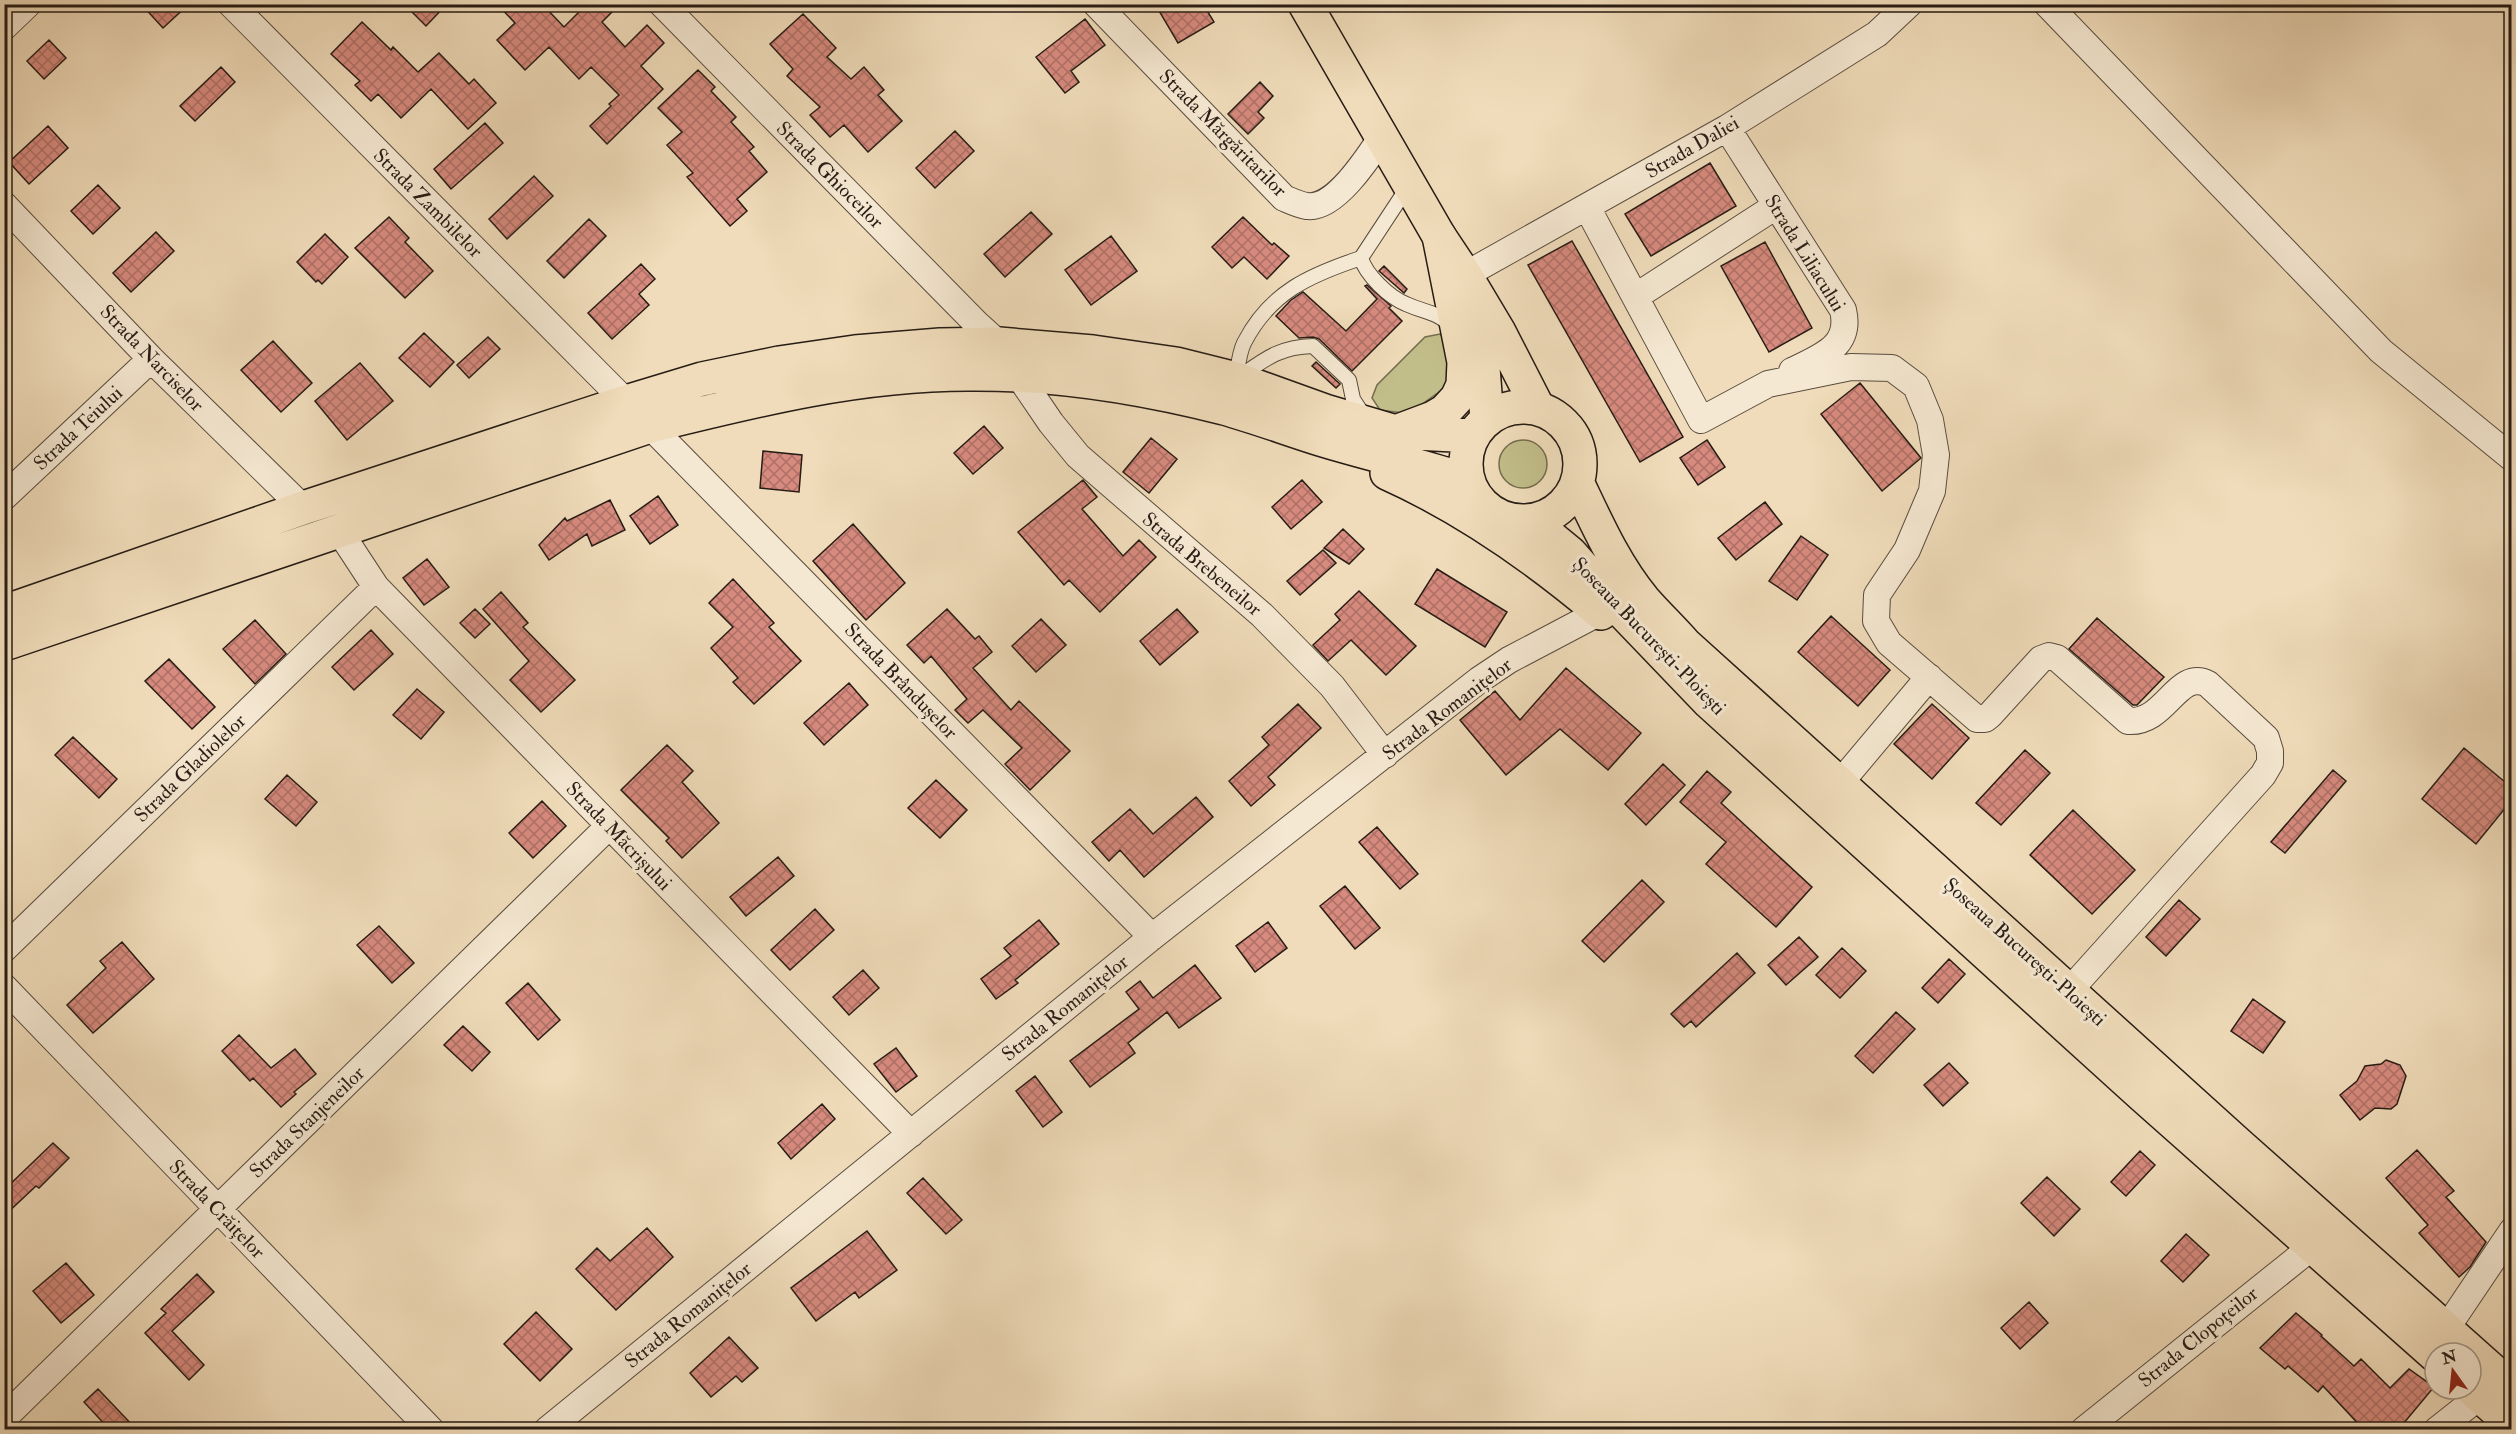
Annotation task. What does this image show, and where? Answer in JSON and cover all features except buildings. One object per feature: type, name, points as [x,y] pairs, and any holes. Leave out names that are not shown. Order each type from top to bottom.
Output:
[{"type":"main road","points":[[1305,4],[1381,138],[1465,275],[1538,408]]},
{"type":"main road","points":[[1383,429],[1433,418],[1445,411],[1457,398],[1463,385],[1464,362],[1439,236]]},
{"type":"main road","points":[[1439,236],[1483,368],[1480,428]]},
{"type":"main road","points":[[4,612],[303,508],[626,402],[702,380],[779,363],[855,352],[940,345],[999,344],[1093,352],[1176,364],[1236,379],[1383,429],[1480,428]]},
{"type":"main road","points":[[4,644],[650,426],[755,399],[831,385],[968,374],[1019,376],[1144,390],[1226,409],[1468,481]]},
{"type":"main road","points":[[1520,406],[1538,408],[1556,416],[1570,429],[1579,446],[1582,465],[1578,484],[1560,509],[1546,517],[1531,521],[1511,521],[1492,513],[1477,499],[1468,481],[1467,451],[1480,428],[1503,410],[1520,406]]},
{"type":"main road","points":[[1291,430],[1439,498],[1507,540],[1567,584],[1709,702]]},
{"type":"main road","name":"Șoseaua București-Ploiești","points":[[1578,484],[1602,535],[1644,599],[1728,684],[2069,991],[2439,1341]]},
{"type":"main road","name":"Șoseaua București-Ploiești","points":[[1531,521],[1570,553],[1615,604],[1709,702],[1992,960],[2313,1246],[2439,1341]]},
{"type":"main road","name":"Șoseaua București-Ploiești","points":[[2483,1370],[2511,1388]]},
{"type":"main road","points":[[2483,1398],[2511,1424]]},
{"type":"street","points":[[4,27],[28,4]]},
{"type":"street","name":"Strada Zambilelor","points":[[231,4],[626,402]]},
{"type":"street","name":"Strada Ghioceilor","points":[[662,4],[999,344]]},
{"type":"street","name":"Strada Mărgăritarilor","points":[[1096,4],[1284,198],[1309,207],[1334,197],[1363,164],[1381,138]]},
{"type":"street","name":"Strada Daliei","points":[[1465,275],[1727,128],[1877,34],[1909,4]]},
{"type":"street","points":[[2047,4],[2381,351],[2511,458]]},
{"type":"street","name":"Strada Liliacului","points":[[1727,128],[1843,310],[1846,322],[1844,334],[1835,346],[1768,384]]},
{"type":"street","name":"Strada Narciselor","points":[[4,205],[152,359],[303,508]]},
{"type":"street","points":[[1635,297],[1776,206]]},
{"type":"street","points":[[1587,207],[1701,420],[1768,384],[1851,367],[1892,368],[1916,386],[1930,420],[1936,455],[1932,491],[1907,550],[1877,595],[1876,621],[1889,643],[1977,719],[1985,719],[2041,659],[2049,656],[2057,658],[2128,721],[2140,722],[2152,716],[2189,681],[2199,680],[2208,684],[2266,738],[2270,751],[2270,763],[2263,775],[2069,991]]},
{"type":"street","name":"Strada Teiului","points":[[4,496],[152,359]]},
{"type":"street","name":"Strada Brebeneilor","points":[[1019,376],[1051,423],[1078,456],[1125,499],[1262,615],[1332,686],[1385,754]]},
{"type":"street","name":"Strada Brândușelor","points":[[650,426],[1152,937]]},
{"type":"street","name":"Strada Măcrișului","points":[[338,530],[376,587],[911,1134]]},
{"type":"street","name":"Strada Gladiolelor","points":[[4,949],[376,587]]},
{"type":"street","name":"Strada Romanițelor","points":[[547,1430],[1152,937],[1489,673],[1600,612]]},
{"type":"street","points":[[1840,783],[1929,677]]},
{"type":"street","name":"Strada Stanjeneilor","points":[[4,1418],[609,826]]},
{"type":"street","name":"Strada Crăițelor","points":[[4,987],[431,1430]]},
{"type":"street","points":[[2441,1341],[2511,1232]]},
{"type":"street","name":"Strada Clopoțeilor","points":[[2084,1430],[2313,1246]]},
{"type":"street","points":[[2437,1430],[2467,1401]]},
{"type":"lane","points":[[1236,379],[1244,344],[1261,318],[1289,288],[1319,272],[1361,258],[1409,185]]},
{"type":"lane","points":[[1361,258],[1363,265],[1377,282],[1404,304],[1430,311],[1458,332]]},
{"type":"lane","points":[[1236,379],[1276,352],[1294,347],[1313,346],[1349,381],[1353,399],[1383,429]]},
{"type":"shaded area","points":[[1440,334],[1450,345],[1452,364],[1446,387],[1415,409],[1403,413],[1380,410],[1372,398],[1377,385],[1425,337]]},
{"type":"shaded area","points":[[1518,440],[1528,440],[1543,450],[1547,464],[1546,473],[1537,484],[1528,488],[1518,488],[1503,478],[1499,469],[1499,459],[1509,444]]}]
